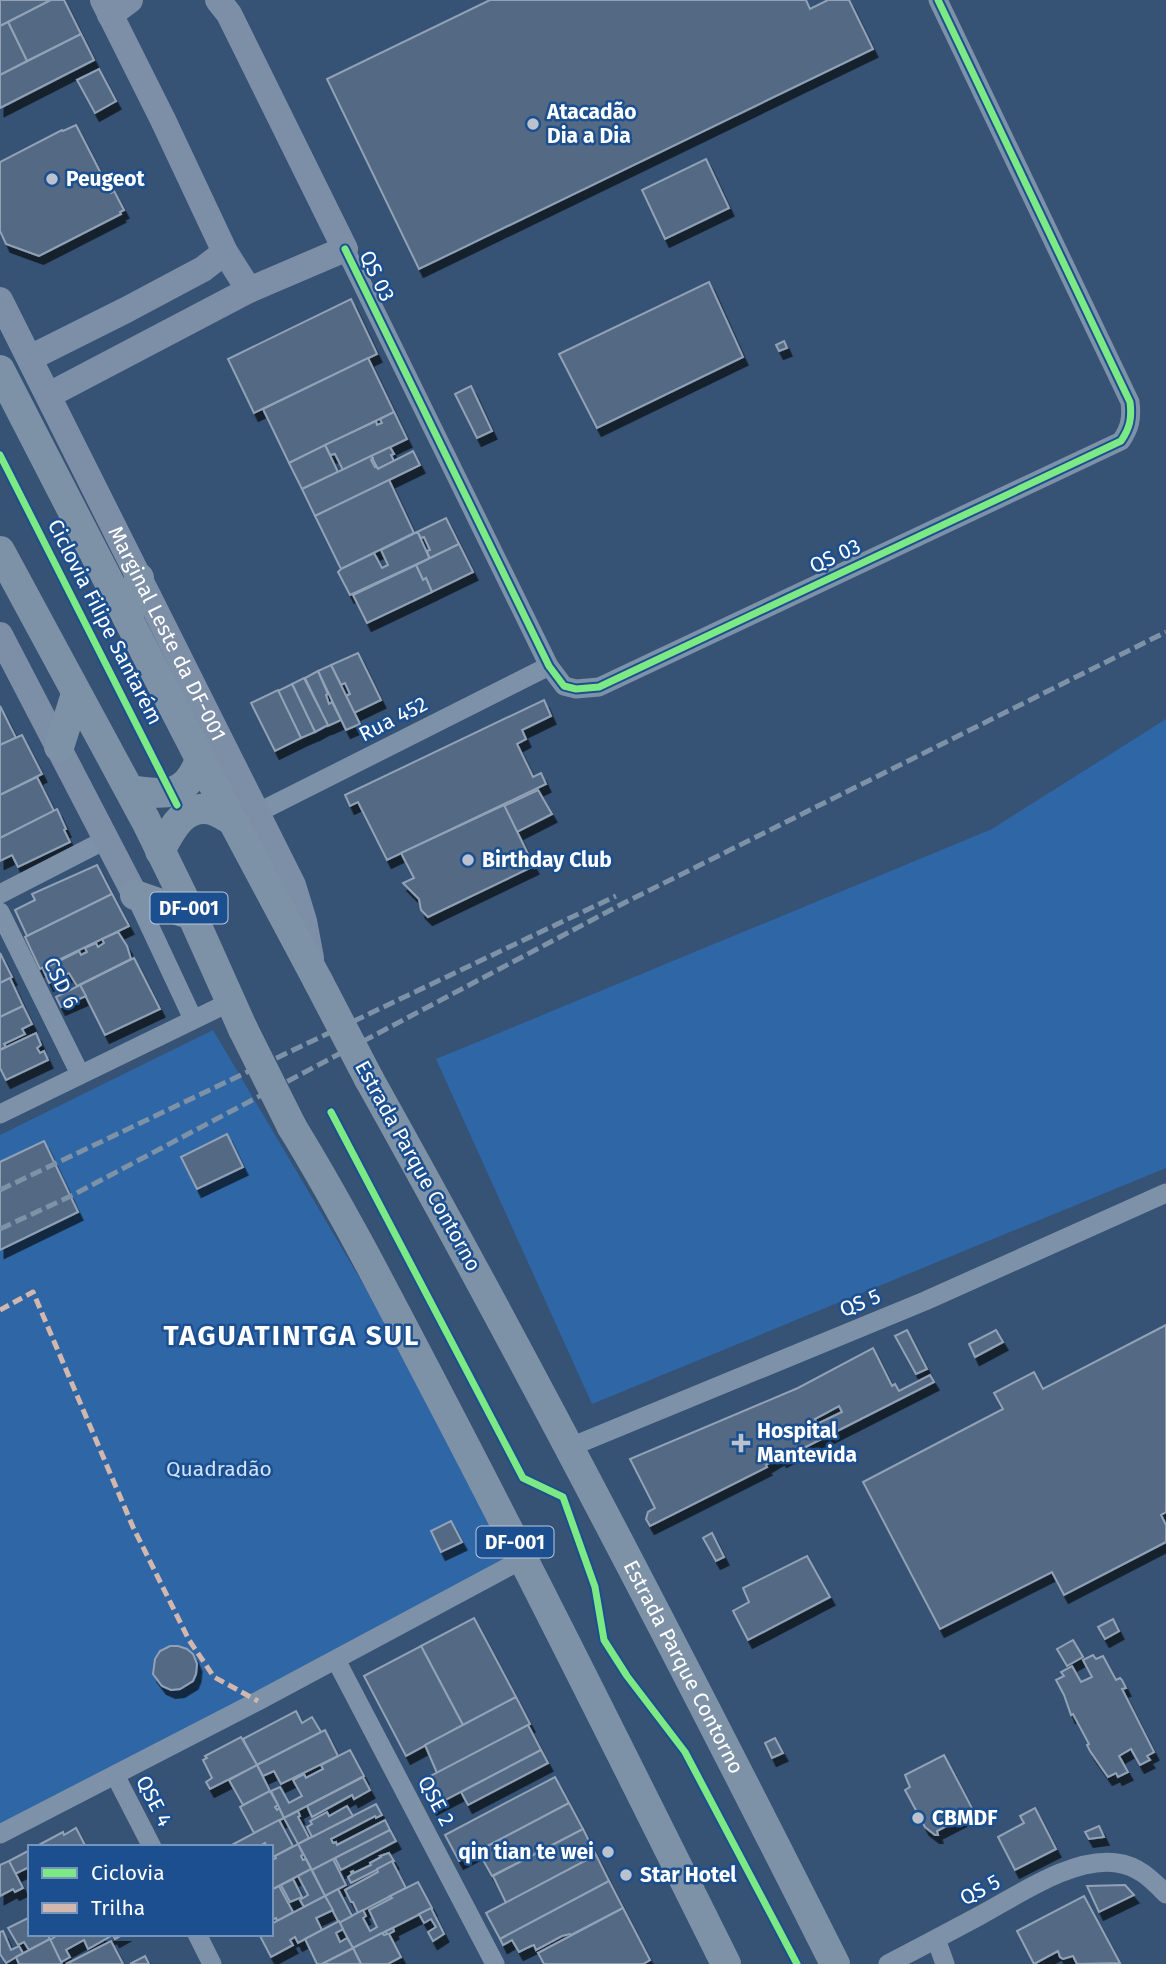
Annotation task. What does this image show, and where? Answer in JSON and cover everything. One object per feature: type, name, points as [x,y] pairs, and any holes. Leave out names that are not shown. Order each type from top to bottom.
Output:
[{"type":"highway","name":"Estrada Parque Contorno","points":[[0,370],[200,759],[245,816],[316,978],[466,1252],[744,1783],[835,1964]]},
{"type":"highway","name":"DF-001","points":[[0,551],[130,790],[292,1127],[321,1174],[387,1297],[523,1559],[726,1964]]},
{"type":"highway","points":[[128,618],[139,578]]},
{"type":"highway","points":[[0,592],[28,605]]},
{"type":"highway","points":[[59,747],[76,694]]},
{"type":"highway","points":[[130,790],[158,794],[174,792],[187,784],[195,774],[200,759]]},
{"type":"highway","points":[[160,851],[172,828],[183,816],[195,809],[245,816]]},
{"type":"highway","points":[[135,895],[192,915]]},
{"type":"main road","points":[[114,5],[163,120],[225,252],[249,290]]},
{"type":"main road","name":"QS 03","points":[[49,395],[249,290],[345,249],[229,5]]},
{"type":"main road","points":[[30,358],[203,269],[225,252]]},
{"type":"main road","name":"Marginal Leste da DF-001","points":[[0,300],[139,578],[245,816]]},
{"type":"main road","points":[[126,310],[132,330],[143,345]]},
{"type":"main road","points":[[1,641],[135,895]]},
{"type":"street","name":"QS 03","points":[[345,249],[549,666],[564,686],[576,689],[599,687],[1121,441],[1129,430],[1132,416],[1130,402],[938,0]]},
{"type":"street","name":"Rua 452","points":[[245,816],[549,666]]},
{"type":"street","points":[[0,894],[107,839]]},
{"type":"street","points":[[135,895],[193,1020]]},
{"type":"street","name":"CSD 6","points":[[0,912],[80,1074]]},
{"type":"street","points":[[0,1114],[230,1002]]},
{"type":"street","name":"QS 5","points":[[568,1448],[925,1301],[1166,1193]]},
{"type":"street","points":[[0,1835],[523,1559]]},
{"type":"street","name":"QSE 2","points":[[336,1660],[495,1964]]},
{"type":"street","name":"QSE 4","points":[[115,1775],[151,1845]]},
{"type":"street","name":"QS 5","points":[[888,1964],[1076,1867],[1116,1863],[1135,1868],[1148,1876],[1166,1895]]},
{"type":"street","points":[[198,1936],[212,1964]]},
{"type":"street","points":[[936,1939],[945,1964]]},
{"type":"green space","points":[[1166,719],[1166,1168],[592,1404],[436,1059],[992,829]]},
{"type":"green space","name":"Quadradão","points":[[213,1030],[505,1524],[523,1559],[0,1829],[0,1135]]},
{"type":"building","points":[[0,0],[51,0],[0,26]]},
{"type":"building","points":[[51,0],[64,0],[81,34],[27,61],[8,22]]},
{"type":"building","name":"Atacadão Dia a Dia","points":[[490,0],[806,0],[810,9],[828,0],[849,0],[873,49],[419,269],[327,79]]},
{"type":"building","points":[[8,22],[27,61],[0,75],[0,26]]},
{"type":"building","points":[[81,34],[94,60],[0,108],[0,75]]},
{"type":"building","points":[[99,69],[116,101],[95,113],[77,80]]},
{"type":"building","name":"Peugeot","points":[[76,125],[111,193],[114,191],[124,210],[39,256],[6,244],[0,231],[0,162]]},
{"type":"building","points":[[706,159],[729,208],[665,239],[642,190]]},
{"type":"building","points":[[709,282],[743,357],[597,428],[559,354]]},
{"type":"building","points":[[351,299],[377,354],[254,413],[228,359]]},
{"type":"building","points":[[784,341],[787,348],[779,351],[776,345]]},
{"type":"building","points":[[368,358],[394,412],[289,463],[263,409]]},
{"type":"building","points":[[471,386],[492,431],[477,438],[455,394]]},
{"type":"building","points":[[394,412],[407,439],[343,470],[335,454],[330,455],[325,445],[376,421],[377,425],[382,423],[380,419]]},
{"type":"building","points":[[325,445],[338,472],[302,489],[289,463]]},
{"type":"building","points":[[390,447],[394,461],[378,469],[371,456]]},
{"type":"building","points":[[413,451],[420,465],[315,516],[302,489],[371,456],[378,469]]},
{"type":"building","points":[[389,480],[414,533],[341,569],[315,516]]},
{"type":"building","points":[[446,518],[459,544],[428,559],[427,551],[430,550],[424,537],[421,538],[415,533]]},
{"type":"building","points":[[418,533],[428,559],[350,595],[338,572],[341,569],[374,553],[382,568],[388,565],[381,550]]},
{"type":"building","points":[[459,544],[473,572],[432,592],[416,565]]},
{"type":"building","points":[[416,565],[432,592],[367,623],[353,595]]},
{"type":"building","points":[[358,653],[381,700],[354,713],[346,696],[350,694],[345,683],[341,685],[331,665]]},
{"type":"building","points":[[331,665],[360,724],[346,730],[318,671]]},
{"type":"building","points":[[318,671],[328,694],[329,704],[332,702],[341,720],[328,726],[305,678]]},
{"type":"building","points":[[304,678],[328,725],[315,732],[292,684]]},
{"type":"building","points":[[292,684],[315,732],[301,738],[278,691]]},
{"type":"building","points":[[278,690],[301,738],[275,751],[251,703]]},
{"type":"building","points":[[544,700],[551,716],[522,730],[526,739],[517,744],[533,777],[541,773],[546,784],[387,860],[358,802],[350,806],[345,795]]},
{"type":"building","points":[[0,706],[16,738],[0,745]]},
{"type":"building","points":[[22,735],[42,774],[0,795],[0,745]]},
{"type":"building","points":[[37,777],[54,811],[0,838],[0,795]]},
{"type":"building","points":[[538,790],[552,814],[517,832],[504,806]]},
{"type":"building","name":"Birthday Club","points":[[504,805],[534,866],[428,917],[421,910],[419,899],[403,883],[414,878],[401,853]]},
{"type":"building","points":[[57,809],[70,842],[18,867],[12,855],[0,861],[0,838]]},
{"type":"building","points":[[97,865],[112,894],[27,936],[15,910],[35,900],[32,894]]},
{"type":"building","points":[[112,894],[129,926],[40,969],[25,937]]},
{"type":"building","points":[[118,932],[131,959],[77,986],[69,973],[49,983],[43,969],[79,951],[81,955],[87,952],[85,948],[96,943],[98,947],[104,943],[102,939]]},
{"type":"building","points":[[0,953],[12,977],[0,983]]},
{"type":"building","points":[[134,958],[160,1009],[105,1035],[80,985]]},
{"type":"building","points":[[10,978],[23,1006],[0,1017],[0,983]]},
{"type":"building","points":[[80,985],[86,996],[61,1007],[56,997]]},
{"type":"building","points":[[23,1006],[32,1024],[22,1029],[25,1034],[4,1044],[6,1047],[0,1050],[0,1017]]},
{"type":"building","points":[[36,1033],[41,1045],[37,1048],[40,1053],[44,1051],[48,1060],[6,1080],[0,1068],[0,1050]]},
{"type":"building","points":[[227,1134],[243,1167],[197,1189],[181,1157]]},
{"type":"building","points":[[44,1141],[78,1212],[0,1250],[0,1162]]},
{"type":"building","points":[[1166,1325],[1166,1512],[1161,1515],[1166,1525],[1166,1542],[1064,1595],[1052,1572],[940,1629],[863,1482],[1003,1409],[994,1393],[1034,1372],[1043,1389]]},
{"type":"building","points":[[907,1330],[927,1369],[916,1374],[895,1336]]},
{"type":"building","points":[[996,1330],[1003,1342],[975,1357],[969,1344]]},
{"type":"building","name":"Hospital Mantevida","points":[[873,1348],[892,1386],[895,1384],[899,1391],[930,1375],[934,1382],[782,1459],[781,1456],[766,1465],[767,1467],[650,1526],[646,1519],[648,1512],[655,1508],[630,1459],[798,1388]],"holes":[[[839,1406],[842,1412],[817,1424],[815,1419]]]},
{"type":"building","points":[[451,1521],[462,1542],[441,1552],[431,1531]]},
{"type":"building","points":[[712,1533],[724,1557],[716,1561],[703,1538]]},
{"type":"building","points":[[807,1556],[830,1597],[748,1640],[733,1611],[749,1602],[743,1588]]},
{"type":"building","points":[[474,1618],[516,1697],[463,1725],[421,1646]]},
{"type":"building","points":[[1113,1619],[1119,1631],[1105,1639],[1098,1627]]},
{"type":"building","points":[[1073,1640],[1083,1657],[1067,1666],[1057,1649]]},
{"type":"building","points":[[170,1646],[187,1649],[193,1654],[197,1664],[193,1681],[180,1689],[171,1690],[162,1686],[153,1674],[155,1659],[160,1651]]},
{"type":"building","points":[[421,1646],[463,1725],[406,1756],[364,1676]]},
{"type":"building","points":[[1093,1655],[1096,1659],[1103,1656],[1116,1680],[1122,1680],[1126,1688],[1122,1689],[1154,1752],[1147,1756],[1150,1760],[1140,1765],[1131,1749],[1119,1756],[1128,1772],[1118,1777],[1116,1773],[1108,1777],[1090,1751],[1087,1745],[1089,1744],[1073,1714],[1071,1715],[1056,1680],[1064,1676],[1061,1672],[1072,1666],[1081,1682],[1092,1677],[1083,1660]]},
{"type":"building","points":[[516,1697],[530,1724],[437,1773],[425,1745]]},
{"type":"building","points":[[296,1711],[302,1723],[312,1717],[321,1732],[257,1765],[243,1739]]},
{"type":"building","points":[[528,1725],[541,1750],[432,1807],[419,1782]]},
{"type":"building","points":[[325,1730],[338,1756],[281,1784],[274,1771],[263,1776],[257,1765]]},
{"type":"building","points":[[241,1737],[257,1765],[210,1789],[206,1782],[212,1778],[203,1760],[207,1758],[205,1756]]},
{"type":"building","points":[[775,1738],[783,1753],[772,1758],[765,1743]]},
{"type":"building","points":[[350,1750],[364,1776],[284,1818],[271,1791],[280,1787],[289,1803],[302,1796],[293,1780],[304,1774],[306,1778],[323,1769],[321,1765]]},
{"type":"building","points":[[541,1750],[548,1763],[468,1805],[461,1792]]},
{"type":"building","points":[[944,1755],[974,1812],[937,1831],[938,1835],[935,1835],[925,1827],[905,1790],[910,1787],[905,1775]]},
{"type":"building","points":[[257,1765],[270,1791],[243,1805],[229,1780]]},
{"type":"building","points":[[363,1777],[370,1790],[354,1799],[352,1795],[312,1817],[307,1806]]},
{"type":"building","points":[[555,1777],[569,1803],[459,1861],[445,1835]]},
{"type":"building","points":[[270,1791],[278,1805],[275,1807],[277,1810],[279,1808],[284,1818],[254,1833],[240,1807]]},
{"type":"building","points":[[569,1803],[583,1829],[492,1876],[478,1851]]},
{"type":"building","points":[[376,1804],[382,1815],[331,1839],[333,1843],[336,1842],[337,1845],[385,1820],[390,1830],[312,1870],[298,1844]]},
{"type":"building","points":[[347,1806],[353,1816],[312,1837],[307,1827],[312,1824],[310,1821],[327,1812],[329,1816]]},
{"type":"building","points":[[1035,1808],[1056,1849],[1015,1870],[998,1837],[1024,1823],[1020,1816]]},
{"type":"building","points":[[298,1811],[298,1817],[309,1838],[298,1844],[284,1818]]},
{"type":"building","points":[[279,1820],[293,1846],[273,1857],[273,1845],[232,1845]]},
{"type":"building","points":[[1099,1826],[1104,1837],[1089,1839],[1085,1832]]},
{"type":"building","points":[[76,1828],[85,1845],[39,1845],[63,1832],[64,1835]]},
{"type":"building","points":[[583,1829],[596,1855],[506,1903],[493,1876]]},
{"type":"building","points":[[390,1830],[396,1841],[341,1870],[335,1858]]},
{"type":"building","points":[[298,1844],[303,1860],[306,1859],[311,1869],[273,1889],[275,1856]]},
{"type":"building","points":[[28,1851],[28,1869],[15,1874],[9,1861]]},
{"type":"building","points":[[389,1853],[394,1861],[351,1883],[348,1877],[351,1872],[371,1865],[370,1863],[380,1856]]},
{"type":"building","points":[[596,1855],[609,1881],[500,1939],[486,1913]]},
{"type":"building","points":[[333,1859],[346,1885],[325,1896],[312,1870]]},
{"type":"building","points":[[9,1861],[23,1888],[15,1892],[13,1889],[0,1896],[0,1865]]},
{"type":"building","points":[[392,1861],[406,1888],[358,1913],[345,1890]]},
{"type":"building","points":[[311,1869],[325,1896],[304,1907],[300,1900],[308,1895],[298,1876]]},
{"type":"building","points":[[293,1879],[302,1897],[290,1902],[281,1885]]},
{"type":"building","points":[[609,1881],[623,1908],[536,1950],[534,1945],[519,1952],[512,1940],[503,1945],[500,1939]]},
{"type":"building","points":[[418,1882],[432,1908],[353,1948],[339,1922],[363,1910],[366,1916],[363,1918],[370,1931],[377,1927],[369,1910]]},
{"type":"building","points":[[1125,1885],[1134,1895],[1099,1912],[1087,1886]]},
{"type":"building","points":[[279,1886],[293,1912],[277,1921],[276,1918],[273,1919],[273,1889]]},
{"type":"building","points":[[338,1889],[352,1916],[339,1923],[325,1896]]},
{"type":"building","points":[[325,1896],[333,1910],[316,1918],[322,1930],[298,1943],[295,1937],[290,1940],[293,1945],[271,1957],[260,1936],[273,1936],[273,1923]]},
{"type":"building","points":[[1084,1896],[1120,1963],[1077,1964],[1073,1956],[1063,1959],[1058,1951],[1034,1964],[1017,1931]]},
{"type":"building","points":[[431,1908],[444,1934],[433,1941],[428,1932],[436,1927],[431,1919],[424,1923],[419,1914]]},
{"type":"building","points":[[623,1908],[650,1960],[643,1964],[544,1964],[538,1953]]},
{"type":"building","points":[[28,1918],[28,1936],[48,1936],[50,1939],[29,1950],[24,1942],[18,1945],[8,1928]]},
{"type":"building","points":[[339,1921],[343,1929],[336,1933],[340,1942],[347,1938],[353,1948],[317,1964],[305,1939]]},
{"type":"building","points":[[393,1928],[394,1931],[389,1934],[401,1957],[388,1964],[361,1964],[353,1948],[382,1933],[387,1934],[386,1931]]},
{"type":"building","points":[[3,1931],[11,1950],[19,1946],[23,1953],[6,1963],[0,1954],[0,1932]]},
{"type":"building","points":[[56,1936],[111,1936],[88,1949],[84,1940],[66,1950],[70,1957],[61,1962],[50,1940]]},
{"type":"building","points":[[50,1939],[62,1964],[19,1964],[16,1957]]},
{"type":"building","points":[[111,1941],[123,1964],[66,1964],[70,1962]]},
{"type":"building","points":[[352,1949],[361,1964],[322,1964]]},
{"type":"building","points":[[145,1956],[149,1964],[130,1964]]},
{"type":"railway","points":[[0,1229],[73,1195],[624,903],[1166,632]]},
{"type":"railway","points":[[0,1190],[616,896]]},
{"type":"marked path","points":[[0,1310],[33,1292],[133,1527],[189,1640],[214,1677],[258,1701]]},
{"type":"cycle path","points":[[345,249],[549,666],[564,686],[576,689],[599,687],[1121,441],[1126,432],[1130,418],[1130,402],[938,0]]},
{"type":"cycle path","name":"Ciclovia Filipe Santarém","points":[[0,455],[177,805]]},
{"type":"cycle path","points":[[331,1112],[523,1478],[563,1497],[595,1587],[604,1640],[627,1676],[685,1752],[797,1964]]},
{"type":"place","name":"Atacadão Dia a Dia","points":[[533,124]]},
{"type":"place","name":"Peugeot","points":[[52,179]]},
{"type":"place","name":"Birthday Club","points":[[468,860]]},
{"type":"place","name":"Hospital Mantevida","points":[[741,1443]]},
{"type":"place","name":"CBMDF","points":[[918,1818]]},
{"type":"place","name":"qin tian te wei","points":[[608,1852]]},
{"type":"place","name":"Star Hotel","points":[[626,1875]]},
{"type":"district","name":"TAGUATINTGA SUL","points":[[292,1335]]}]
